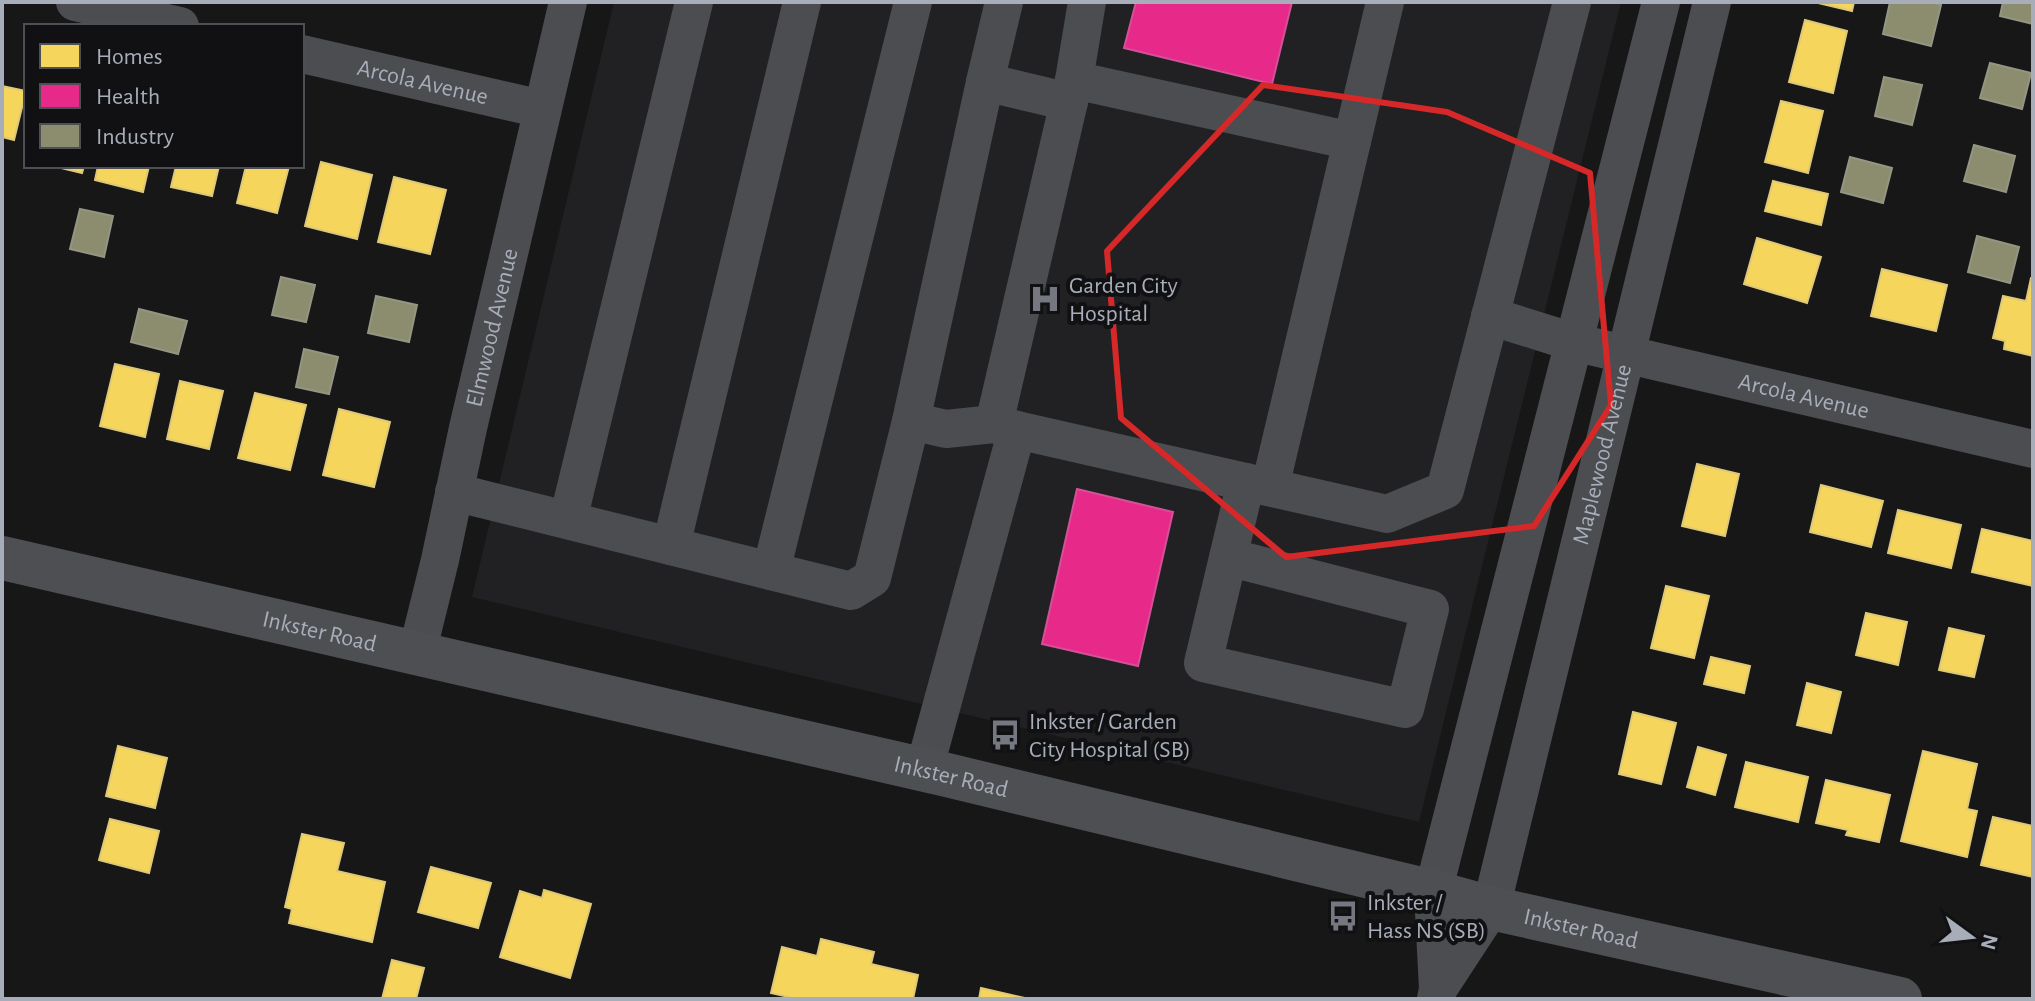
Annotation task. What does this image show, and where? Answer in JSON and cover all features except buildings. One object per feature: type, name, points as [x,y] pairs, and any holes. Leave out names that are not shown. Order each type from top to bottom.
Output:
[{"type":"main road","name":"Inkster Road","points":[[2,558],[924,770],[1491,908],[1874,996]]},
{"type":"street","points":[[75,2],[171,24]]},
{"type":"street","name":"Elmwood Avenue","points":[[417,653],[568,2]]},
{"type":"street","points":[[568,520],[694,2]]},
{"type":"street","points":[[671,546],[802,2]]},
{"type":"street","points":[[771,571],[913,2]]},
{"type":"street","points":[[454,492],[851,591],[872,578],[911,421],[1004,2]]},
{"type":"street","points":[[924,770],[1006,427],[1087,2]]},
{"type":"street","points":[[1228,557],[1430,609],[1405,709],[1203,663],[1228,557],[1258,485],[1352,141],[1385,2]]},
{"type":"street","points":[[911,421],[946,429],[1006,427],[1387,514],[1445,490],[1572,2]]},
{"type":"street","points":[[1437,994],[1433,892],[1661,2]]},
{"type":"street","name":"Maplewood Avenue","points":[[1437,994],[1491,908],[1712,2]]},
{"type":"street","name":"Arcola Avenue","points":[[304,54],[542,109]]},
{"type":"street","points":[[985,82],[1072,91],[1352,141]]},
{"type":"street","name":"Arcola Avenue","points":[[1490,316],[1573,342],[2033,449]]},
{"type":"highlighted area","points":[[1263,85],[1447,112],[1590,173],[1611,405],[1534,526],[1286,557],[1121,418],[1107,251]]},
{"type":"shaded area","name":"Garden City Hospital","points":[[614,2],[1621,2],[1419,822],[472,597]]},
{"type":"place","name":"Garden City Hospital","points":[[1045,299]]},
{"type":"place","name":"Inkster / Garden City Hospital (SB)","points":[[1005,735]]},
{"type":"place","name":"Inkster / Hass NS (SB)","points":[[1343,916]]}]
